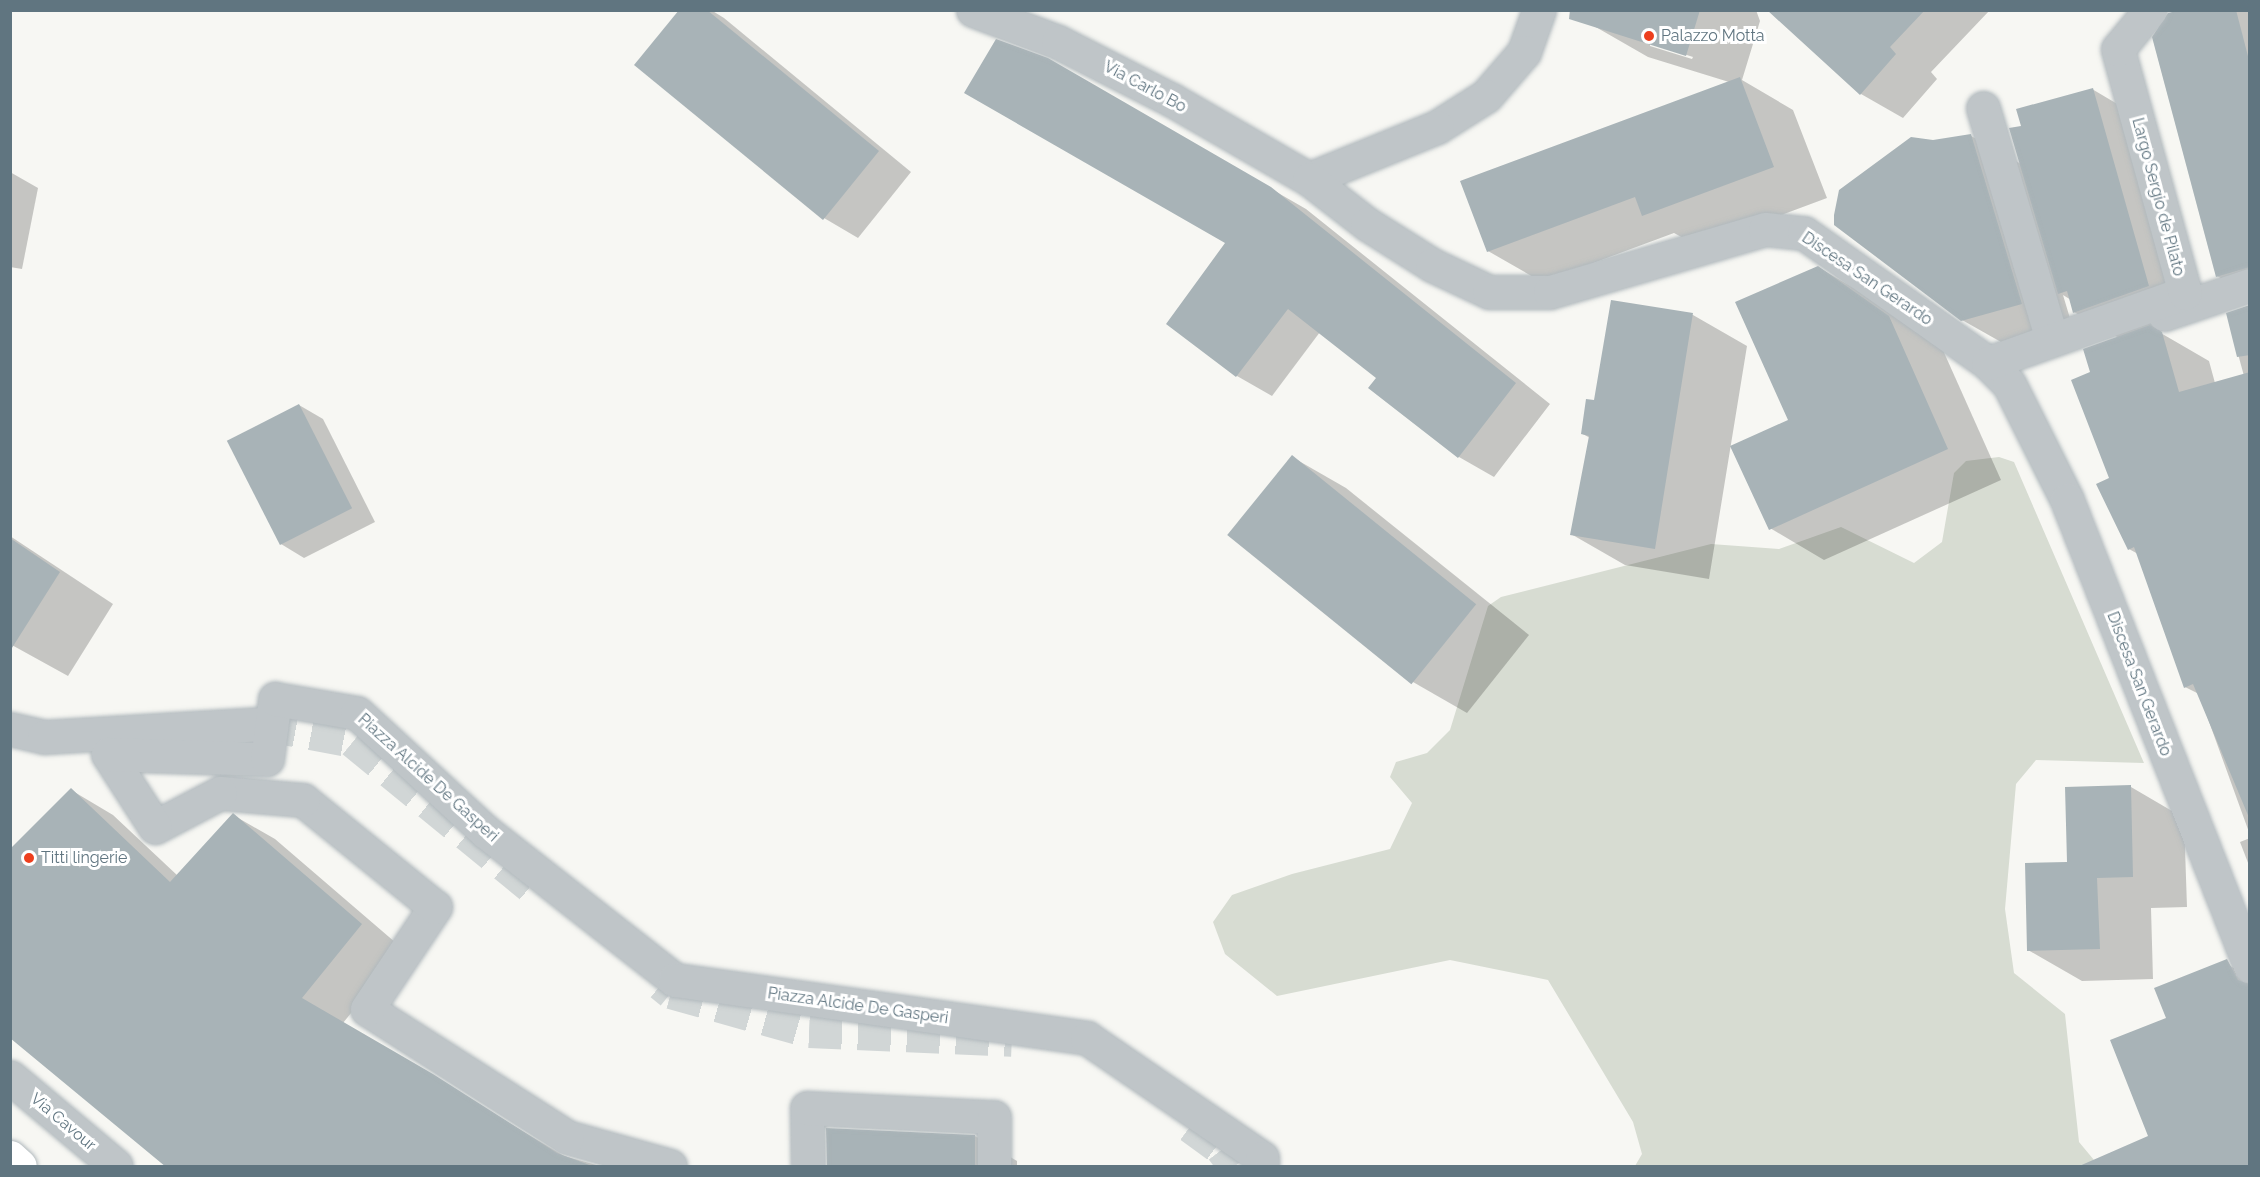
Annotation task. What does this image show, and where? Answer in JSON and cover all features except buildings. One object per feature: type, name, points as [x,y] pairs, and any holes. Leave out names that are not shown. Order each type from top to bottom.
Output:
[{"type":"main road","points":[[10,1157],[20,1167]]},
{"type":"street","name":"Via Carlo Bo","points":[[973,10],[1058,42],[1172,100],[1309,179]]},
{"type":"street","points":[[1309,179],[1437,127],[1486,96],[1524,52],[1539,10]]},
{"type":"street","name":"Largo Sergio de Pilato","points":[[1993,368],[2052,340],[2185,293],[2118,49],[2150,10]]},
{"type":"street","points":[[1983,108],[2052,340]]},
{"type":"street","name":"Discesa San Gerardo","points":[[1309,179],[1367,224],[1432,265],[1490,292],[1550,292],[1765,229],[1804,233],[1993,368],[2009,384],[2067,500],[2250,966]]},
{"type":"street","points":[[1993,368],[2250,285]]},
{"type":"street","name":"Piazza Alcide De Gasperi","points":[[670,1167],[567,1137],[367,1009],[435,907],[303,800],[220,793],[155,827],[108,754],[267,759],[275,699],[357,713],[486,832],[675,980],[1087,1038],[1262,1158],[1262,1167]]},
{"type":"street","points":[[10,729],[44,737],[263,724]]},
{"type":"street","name":"Via Cavour","points":[[10,1077],[116,1167]]},
{"type":"street","points":[[808,1167],[807,1108],[994,1117],[994,1167]]},
{"type":"shaded area","points":[[1999,457],[2014,462],[2144,763],[2036,760],[2016,784],[2005,909],[2014,973],[2065,1014],[2079,1142],[2099,1166],[1635,1166],[1642,1154],[1633,1122],[1548,980],[1450,960],[1277,996],[1225,954],[1213,922],[1232,895],[1292,874],[1390,849],[1412,803],[1390,777],[1396,762],[1427,753],[1450,730],[1488,606],[1501,597],[1711,544],[1779,549],[1841,527],[1914,563],[1942,542],[1954,473],[1966,461]]},
{"type":"tunnel","points":[[263,724],[353,741],[535,890]]},
{"type":"tunnel","points":[[661,984],[671,992],[809,1031],[1012,1040]]},
{"type":"tunnel","points":[[1190,1126],[1222,1149],[1235,1166]]},
{"type":"place","name":"Palazzo Motta","points":[[1649,36]]},
{"type":"place","name":"Titti lingerie","points":[[29,858]]}]
